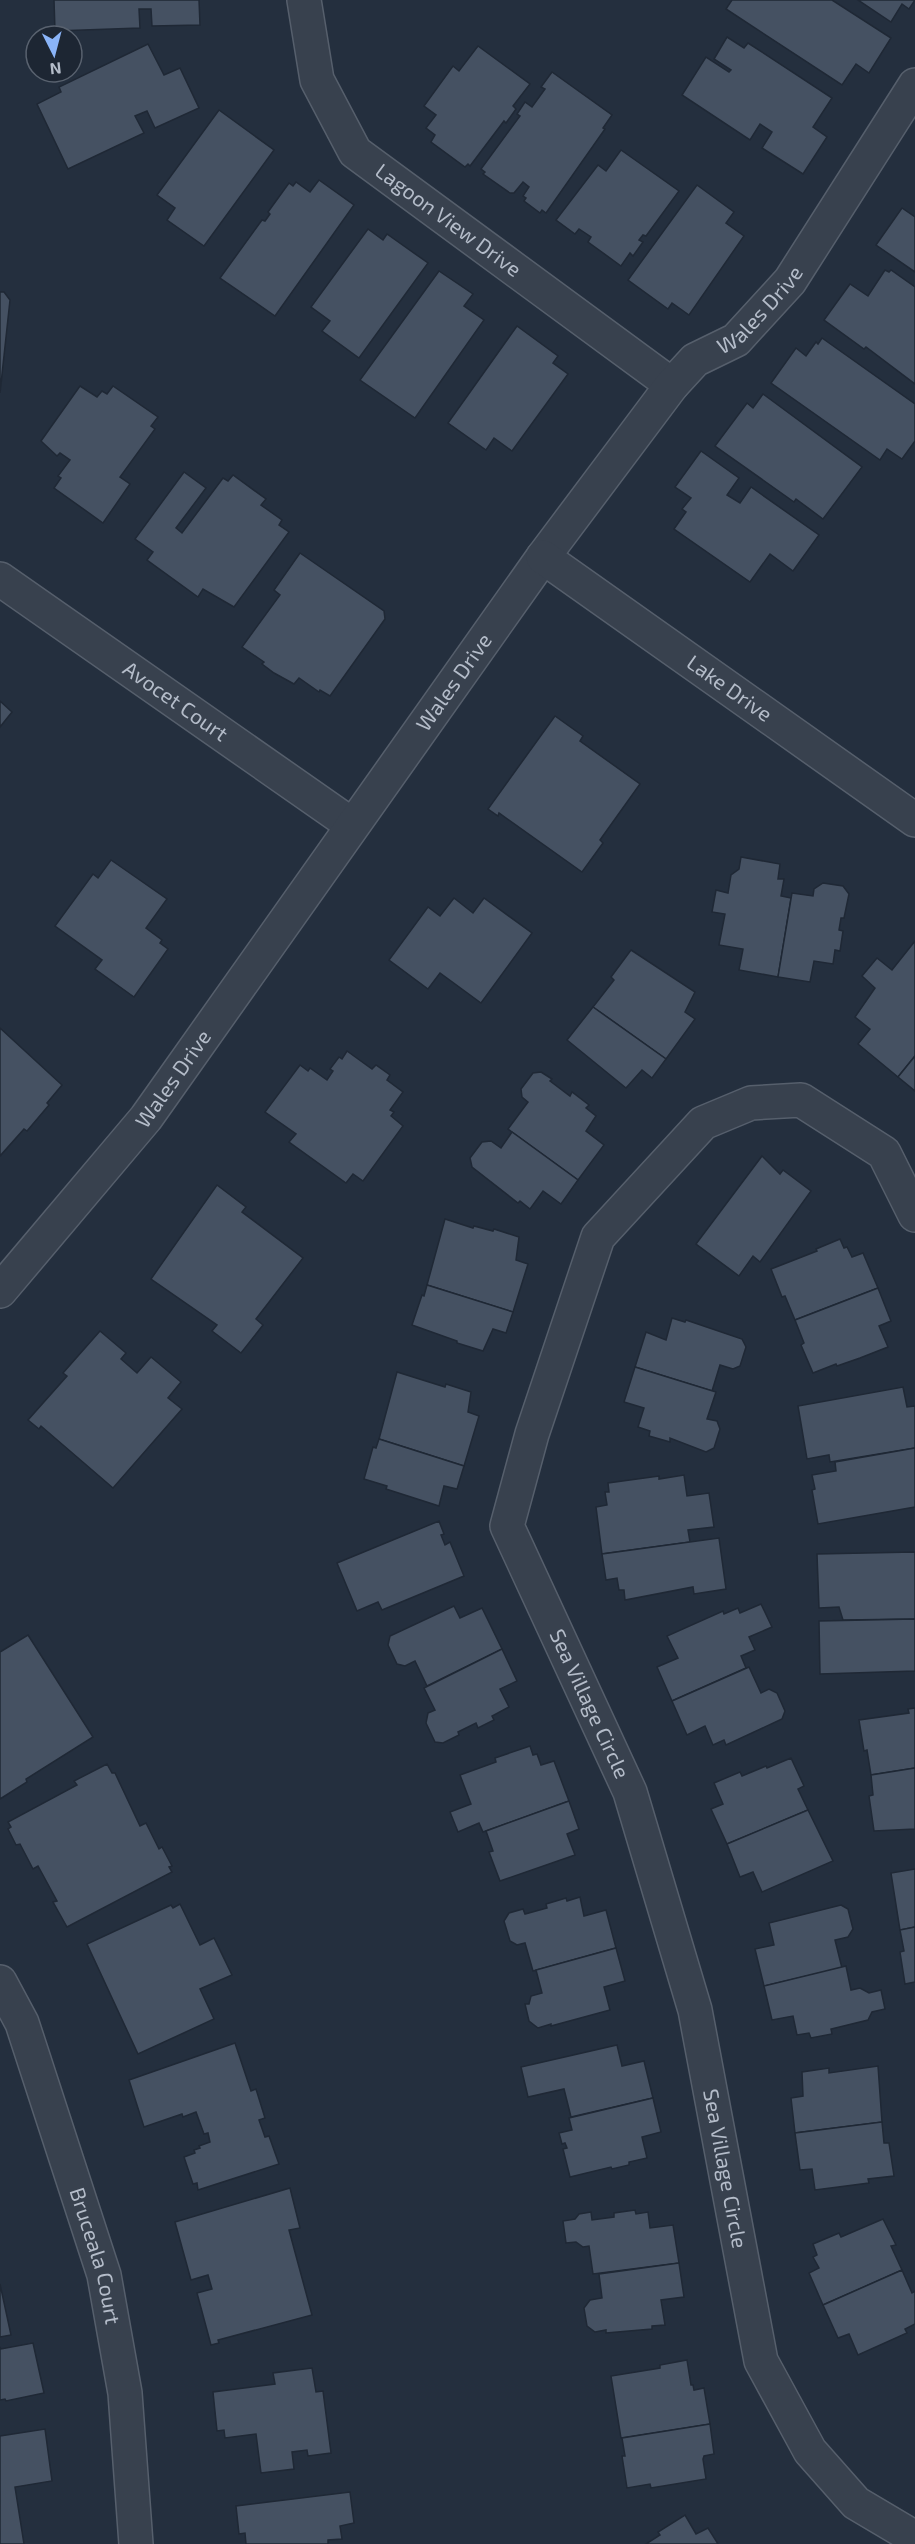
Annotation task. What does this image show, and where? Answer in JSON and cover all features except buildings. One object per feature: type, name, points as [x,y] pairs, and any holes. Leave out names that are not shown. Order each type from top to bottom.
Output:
[{"type":"street","name":"Lagoon View Drive","points":[[304,0],[317,80],[355,152],[672,385]]},
{"type":"street","name":"Wales Drive","points":[[0,1291],[146,1118],[543,557],[672,385],[695,360],[736,340],[790,281],[915,85]]},
{"type":"street","name":"Lake Drive","points":[[543,557],[915,820]]},
{"type":"street","name":"Avocet Court","points":[[0,579],[352,825]]},
{"type":"street","name":"Sea Village Circle","points":[[915,1215],[884,1153],[801,1100],[751,1102],[703,1123],[598,1237],[532,1434],[507,1526],[630,1792],[695,2010],[760,2361],[810,2451],[856,2503],[915,2538]]},
{"type":"street","name":"Bruceala Court","points":[[0,1982],[22,2023],[104,2275],[125,2393],[136,2544]]}]
